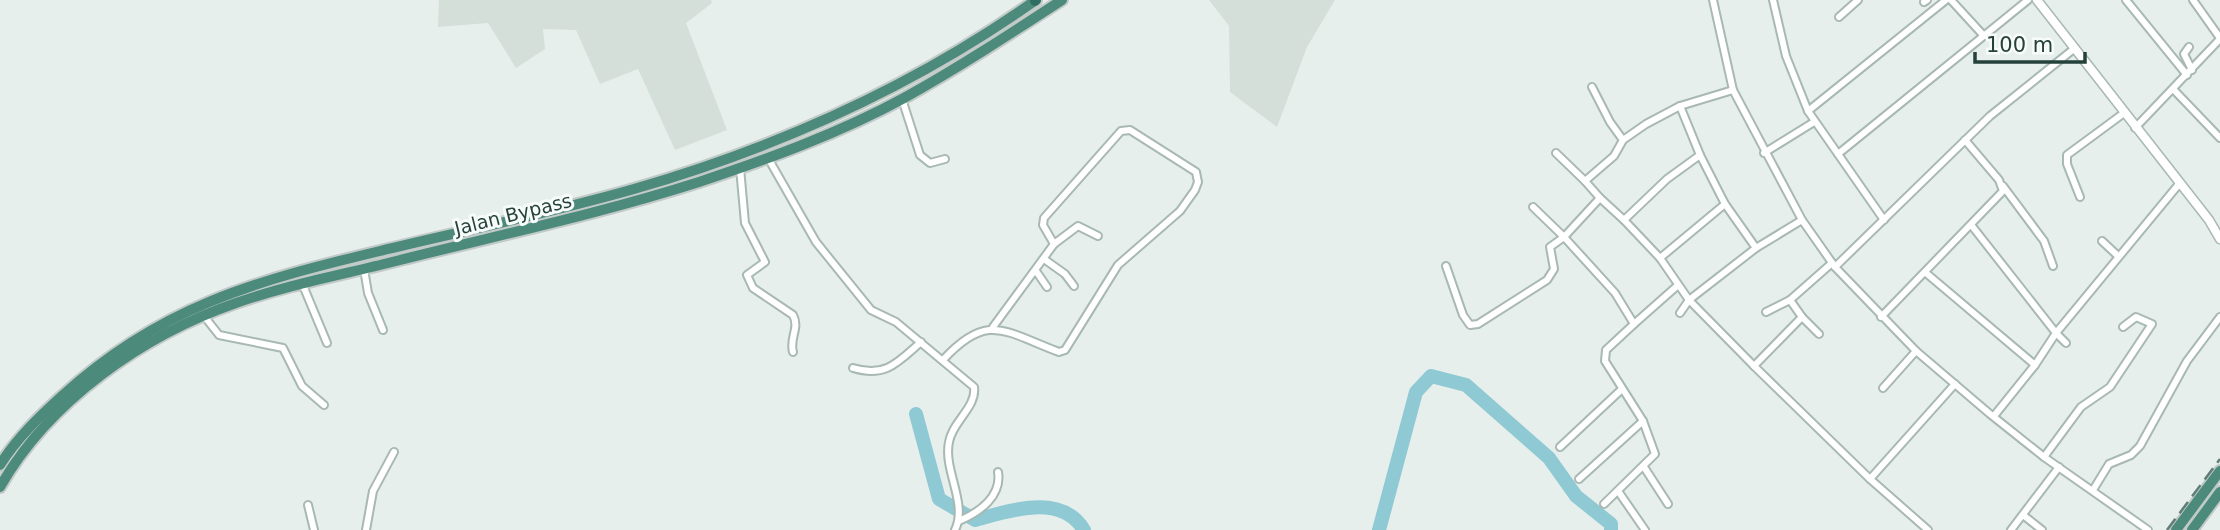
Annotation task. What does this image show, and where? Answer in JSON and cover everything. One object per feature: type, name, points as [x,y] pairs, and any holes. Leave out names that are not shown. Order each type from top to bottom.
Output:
[{"type":"highway","name":"Jalan Bypass","points":[[0,487],[5,460],[43,413],[101,362],[161,323],[220,294],[283,274],[633,190],[748,153],[874,98],[975,43],[1036,0]]},
{"type":"highway","name":"Jalan Bypass","points":[[5,460],[92,383],[166,333],[204,316],[235,303],[302,283],[618,206],[768,158],[902,99],[1062,0]]},
{"type":"highway","points":[[2176,530],[2220,471]]},
{"type":"highway","points":[[2192,530],[2220,492]]},
{"type":"street","points":[[1713,0],[1733,90],[1764,153],[1802,220],[1833,265],[1881,317],[1955,384],[2044,457],[2148,530]]},
{"type":"street","points":[[1773,0],[1789,66],[1814,122],[1884,220]]},
{"type":"street","points":[[1839,17],[1858,0]]},
{"type":"street","points":[[1808,110],[1948,0],[1984,36]]},
{"type":"street","points":[[1838,154],[2028,0]]},
{"type":"street","points":[[2037,0],[2220,239]]},
{"type":"street","points":[[2126,0],[2190,73]]},
{"type":"street","points":[[2135,128],[2220,39],[2193,0]]},
{"type":"street","points":[[2189,47],[2185,54],[2190,73]]},
{"type":"street","points":[[1766,312],[1790,300],[1833,265],[1884,220],[1965,140],[2075,48]]},
{"type":"street","points":[[1592,87],[1610,122],[1623,140]]},
{"type":"street","points":[[1585,181],[1614,156],[1623,140],[1646,124],[1680,106],[1733,90]]},
{"type":"street","points":[[2174,90],[2220,138]]},
{"type":"street","points":[[902,99],[920,155],[930,163],[946,159]]},
{"type":"street","points":[[1680,106],[1700,155],[1725,204],[1756,248]]},
{"type":"street","points":[[2080,197],[2067,164],[2067,155],[2124,113]]},
{"type":"street","points":[[1764,153],[1814,122]]},
{"type":"street","points":[[943,360],[975,332],[993,327],[1059,352],[1065,350],[1118,265],[1180,211],[1195,190],[1198,182],[1196,172],[1130,130],[1123,130],[1044,218],[1043,225],[1054,244]]},
{"type":"street","points":[[1965,140],[2044,242],[2053,266]]},
{"type":"street","points":[[1556,153],[1624,219],[1660,258],[1689,300],[1754,366],[1870,479],[1928,530]]},
{"type":"street","points":[[1624,219],[1667,179],[1700,155]]},
{"type":"street","points":[[768,158],[798,213],[845,279],[875,314],[896,322],[972,383],[975,392],[948,444],[961,517],[955,530]]},
{"type":"street","points":[[740,168],[745,223],[765,262],[747,275],[753,288],[793,315],[796,326],[791,339],[793,352]]},
{"type":"street","points":[[1994,416],[2071,314],[2179,184]]},
{"type":"street","points":[[1881,317],[1999,198],[2003,186]]},
{"type":"street","points":[[1446,266],[1467,323],[1478,324],[1551,277],[1554,269],[1550,247],[1564,237],[1600,198]]},
{"type":"street","points":[[1660,258],[1725,204]]},
{"type":"street","points":[[1533,207],[1615,293],[1634,324]]},
{"type":"street","points":[[1680,313],[1689,300],[1756,248],[1802,220]]},
{"type":"street","points":[[993,327],[1054,244],[1076,226],[1098,236]]},
{"type":"street","points":[[1972,226],[2066,343]]},
{"type":"street","points":[[2102,241],[2118,256]]},
{"type":"street","points":[[1044,259],[1065,274],[1074,286]]},
{"type":"street","points":[[364,269],[368,293],[383,330]]},
{"type":"street","points":[[1036,271],[1047,287]]},
{"type":"street","points":[[1926,273],[2035,365]]},
{"type":"street","points":[[302,283],[327,343]]},
{"type":"street","points":[[1604,504],[1644,467],[1656,449],[1643,421],[1604,355],[1605,350],[1677,286]]},
{"type":"street","points":[[1790,300],[1819,334]]},
{"type":"street","points":[[2071,314],[2079,321]]},
{"type":"street","points":[[204,316],[219,335],[284,348],[302,386],[324,405]]},
{"type":"street","points":[[1754,366],[1802,317]]},
{"type":"street","points":[[2044,457],[2081,407],[2110,387],[2152,324],[2136,317],[2123,327]]},
{"type":"street","points":[[2093,490],[2113,461],[2131,455],[2140,446],[2188,361],[2220,317]]},
{"type":"street","points":[[853,368],[867,372],[884,372],[895,366],[920,341]]},
{"type":"street","points":[[1883,388],[1916,351]]},
{"type":"street","points":[[1870,479],[1955,384]]},
{"type":"street","points":[[1560,447],[1622,389]]},
{"type":"street","points":[[1578,478],[1643,421]]},
{"type":"street","points":[[366,530],[373,491],[394,452]]},
{"type":"street","points":[[1644,467],[1668,504]]},
{"type":"street","points":[[2011,530],[2059,467]]},
{"type":"street","points":[[961,517],[980,509],[994,496],[1000,485],[998,472]]},
{"type":"street","points":[[1618,491],[1645,530]]},
{"type":"street","points":[[308,505],[314,530]]},
{"type":"street","points":[[2022,515],[2042,530]]},
{"type":"shaded area","points":[[439,0],[711,0],[712,3],[686,23],[727,130],[675,150],[638,69],[600,84],[576,30],[543,29],[545,49],[516,68],[488,23],[438,27]]},
{"type":"shaded area","points":[[1209,0],[1335,0],[1307,47],[1277,127],[1230,92],[1229,26]]},
{"type":"waterway","points":[[1379,530],[1416,392],[1431,376],[1466,385],[1549,458],[1576,496],[1611,524],[1611,530]]},
{"type":"waterway","points":[[916,414],[939,499],[975,520],[1018,509],[1048,508],[1062,511],[1074,518],[1084,530]]},
{"type":"railway","points":[[2167,530],[2220,459]]}]
